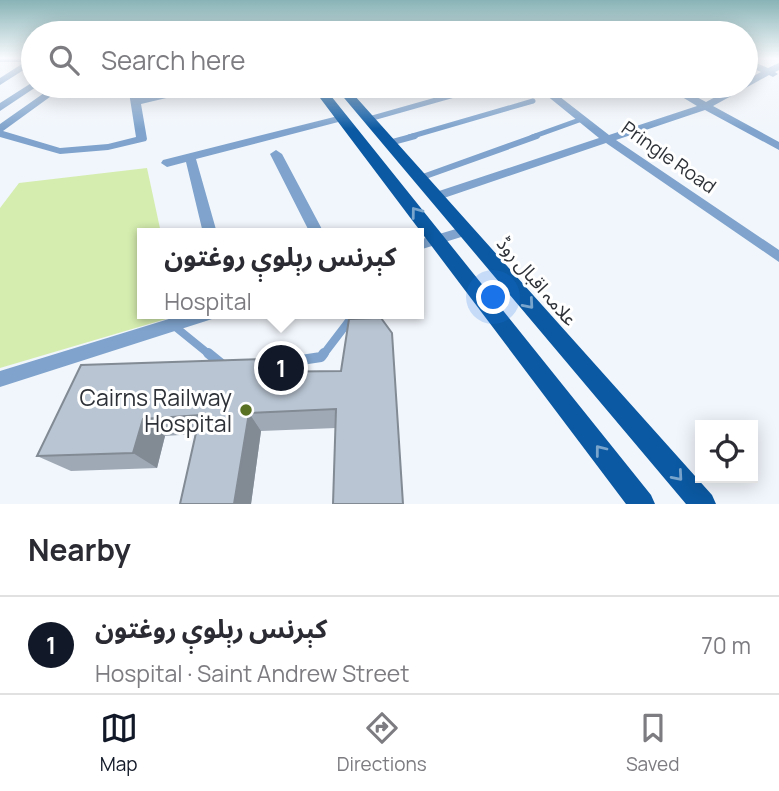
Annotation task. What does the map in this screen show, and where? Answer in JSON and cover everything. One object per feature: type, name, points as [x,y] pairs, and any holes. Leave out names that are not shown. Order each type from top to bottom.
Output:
[{"type":"main road","points":[[326,98],[418,228]]},
{"type":"main road","name":"علامہ اقبال روڈ","points":[[351,98],[703,504]]},
{"type":"main road","points":[[428,243],[642,504]]},
{"type":"street","points":[[0,108],[21,93]]},
{"type":"street","points":[[1,129],[43,98]]},
{"type":"street","points":[[1,129],[60,151],[108,147],[142,139],[135,98]]},
{"type":"street","points":[[136,102],[155,98]]},
{"type":"street","name":"Pringle Road","points":[[555,98],[607,138],[779,257]]},
{"type":"street","points":[[691,98],[779,147]]},
{"type":"street","points":[[437,196],[706,106],[720,98]]},
{"type":"street","points":[[0,108],[25,111]]},
{"type":"street","points":[[167,163],[342,118]]},
{"type":"street","points":[[276,154],[314,228]]},
{"type":"street","points":[[190,157],[208,228]]},
{"type":"street","points":[[428,243],[466,231]]},
{"type":"street","points":[[0,379],[191,319]]},
{"type":"lane","points":[[369,119],[443,98]]},
{"type":"lane","points":[[389,142],[533,101]]},
{"type":"lane","points":[[419,178],[582,119]]},
{"type":"lane","points":[[246,368],[321,357],[350,319]]},
{"type":"lane","points":[[173,325],[233,370]]},
{"type":"green space","points":[[147,168],[160,228],[137,228],[137,319],[166,319],[0,368],[0,208],[19,183]]},
{"type":"building","name":"Cairns Railway Hospital","points":[[349,319],[382,319],[392,333],[403,504],[333,504],[336,409],[249,413],[234,504],[180,504],[200,415],[143,419],[133,453],[37,456],[81,365],[261,359],[258,372],[341,371]]},
{"type":"place","name":"کېرنس رېلوې روغتون","points":[[281,368]]},
{"type":"place","name":"Cairns Railway Hospital","points":[[246,410]]}]
